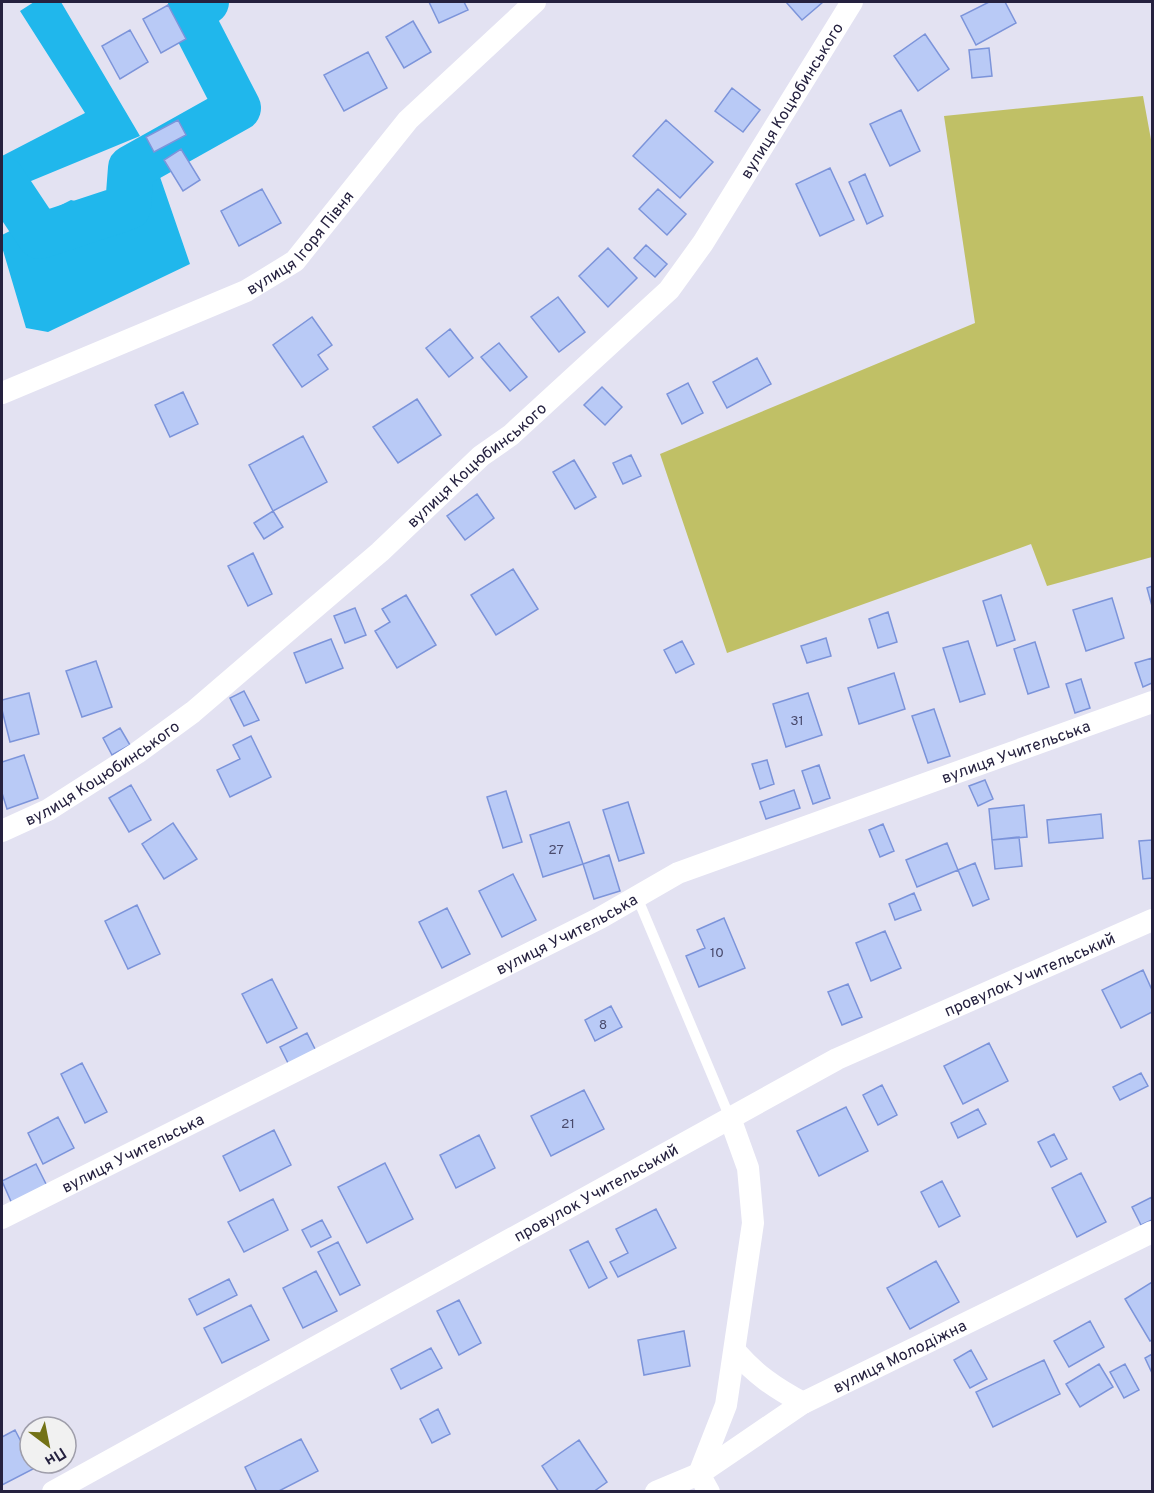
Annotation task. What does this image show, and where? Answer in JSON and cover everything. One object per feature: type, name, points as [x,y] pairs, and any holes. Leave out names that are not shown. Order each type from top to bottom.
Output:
[{"type":"street","name":"вулиця Ігоря Півня","points":[[2,393],[246,291],[295,261],[408,120],[536,2]]},
{"type":"street","name":"вулиця Коцюбинського","points":[[2,831],[48,810],[137,753],[193,712],[380,552],[481,456],[511,435],[669,290],[703,243],[852,2]]},
{"type":"street","name":"вулиця Учительська","points":[[2,1218],[568,934],[678,873],[1152,702]]},
{"type":"street","name":"провулок Учительський","points":[[53,1491],[837,1059],[1152,920]]},
{"type":"street","points":[[704,1483],[726,1405],[753,1223],[748,1168],[730,1118]]},
{"type":"street","name":"вулиця Молодіжна","points":[[656,1491],[704,1483],[803,1403],[1152,1232]]},
{"type":"street","points":[[735,1351],[752,1371],[777,1390],[803,1403]]},
{"type":"lane","points":[[637,897],[730,1118]]},
{"type":"shaded area","points":[[1143,96],[1152,145],[1152,557],[1047,586],[1031,544],[727,653],[660,454],[975,323],[944,116]]},
{"type":"water","points":[[34,2],[61,2],[140,136],[2,193],[2,156],[85,113],[20,11]]},
{"type":"water","points":[[145,169],[160,177],[190,264],[48,332],[26,328],[2,247],[2,235],[71,200],[94,206],[134,186]]},
{"type":"building","points":[[429,2],[464,2],[468,10],[439,23]]},
{"type":"building","points":[[786,2],[823,2],[802,20]]},
{"type":"building","points":[[989,2],[1005,2],[1016,23],[976,45],[961,16]]},
{"type":"building","points":[[168,5],[186,39],[161,53],[143,19]]},
{"type":"building","points":[[413,21],[431,52],[404,68],[386,37]]},
{"type":"building","points":[[130,30],[148,62],[120,79],[102,46]]},
{"type":"building","points":[[925,34],[949,69],[918,91],[894,56]]},
{"type":"building","points":[[989,48],[992,76],[972,78],[969,50]]},
{"type":"building","points":[[368,52],[387,88],[344,111],[324,75]]},
{"type":"building","points":[[732,88],[760,110],[743,132],[715,111]]},
{"type":"building","points":[[901,110],[920,151],[890,166],[870,124]]},
{"type":"building","points":[[178,120],[186,135],[154,152],[146,137]]},
{"type":"building","points":[[666,120],[713,162],[680,198],[633,156]]},
{"type":"building","points":[[181,149],[200,180],[183,191],[164,160]]},
{"type":"building","points":[[830,168],[854,220],[820,236],[796,184]]},
{"type":"building","points":[[865,174],[883,216],[867,224],[849,182]]},
{"type":"building","points":[[262,189],[281,223],[239,246],[221,211]]},
{"type":"building","points":[[658,189],[686,214],[667,235],[639,209]]},
{"type":"building","points":[[646,245],[667,264],[655,277],[634,258]]},
{"type":"building","points":[[608,248],[637,278],[608,307],[579,276]]},
{"type":"building","points":[[558,297],[585,332],[559,352],[531,317]]},
{"type":"building","points":[[312,317],[332,345],[318,355],[328,369],[302,387],[273,345]]},
{"type":"building","points":[[450,329],[473,358],[449,377],[426,348]]},
{"type":"building","points":[[499,343],[527,377],[510,391],[481,357]]},
{"type":"building","points":[[757,358],[771,384],[727,408],[713,382]]},
{"type":"building","points":[[688,383],[703,413],[682,424],[667,394]]},
{"type":"building","points":[[602,387],[622,407],[605,425],[584,405]]},
{"type":"building","points":[[183,392],[198,424],[170,437],[155,405]]},
{"type":"building","points":[[417,399],[441,435],[398,463],[373,427]]},
{"type":"building","points":[[303,436],[327,482],[273,511],[249,465]]},
{"type":"building","points":[[631,455],[641,476],[623,484],[613,463]]},
{"type":"building","points":[[574,460],[596,497],[575,509],[553,472]]},
{"type":"building","points":[[477,494],[494,518],[465,540],[447,516]]},
{"type":"building","points":[[273,511],[283,527],[264,539],[254,523]]},
{"type":"building","points":[[253,553],[272,594],[248,606],[228,566]]},
{"type":"building","points":[[513,569],[538,609],[496,635],[471,595]]},
{"type":"building","points":[[1152,586],[1152,606],[1147,588]]},
{"type":"building","points":[[406,595],[436,645],[397,668],[375,631],[390,622],[382,609]]},
{"type":"building","points":[[1001,595],[1015,640],[997,646],[983,601]]},
{"type":"building","points":[[1112,598],[1124,638],[1086,651],[1073,610]]},
{"type":"building","points":[[355,608],[366,635],[345,643],[334,616]]},
{"type":"building","points":[[888,612],[897,642],[878,648],[869,619]]},
{"type":"building","points":[[826,638],[831,656],[807,663],[801,646]]},
{"type":"building","points":[[331,639],[343,668],[306,683],[294,653]]},
{"type":"building","points":[[682,641],[694,664],[676,673],[664,650]]},
{"type":"building","points":[[968,641],[985,694],[960,702],[943,648]]},
{"type":"building","points":[[1035,642],[1049,687],[1028,694],[1014,649]]},
{"type":"building","points":[[1152,658],[1152,683],[1143,687],[1135,663]]},
{"type":"building","points":[[96,661],[112,707],[82,717],[66,671]]},
{"type":"building","points":[[894,673],[905,709],[859,724],[848,688]]},
{"type":"building","points":[[1081,679],[1090,708],[1075,713],[1066,684]]},
{"type":"building","points":[[244,691],[259,720],[244,726],[230,698]]},
{"type":"building","points":[[29,693],[39,734],[10,742],[2,710],[2,700]]},
{"type":"building","points":[[808,693],[822,735],[786,747],[773,704]]},
{"type":"building","points":[[934,709],[950,756],[928,763],[912,716]]},
{"type":"building","points":[[120,728],[130,745],[112,755],[103,738]]},
{"type":"building","points":[[251,736],[271,777],[230,797],[217,770],[240,759],[233,745]]},
{"type":"building","points":[[24,755],[38,798],[7,809],[2,793],[2,762]]},
{"type":"building","points":[[767,760],[774,784],[760,789],[752,764]]},
{"type":"building","points":[[819,765],[830,798],[813,804],[802,771]]},
{"type":"building","points":[[985,780],[993,799],[978,806],[969,786]]},
{"type":"building","points":[[131,785],[151,820],[129,832],[109,798]]},
{"type":"building","points":[[794,790],[800,808],[766,819],[760,802]]},
{"type":"building","points":[[506,791],[522,842],[503,848],[487,797]]},
{"type":"building","points":[[628,802],[644,853],[619,861],[603,810]]},
{"type":"building","points":[[1024,805],[1027,837],[992,840],[989,809]]},
{"type":"building","points":[[1101,814],[1103,838],[1049,843],[1047,820]]},
{"type":"building","points":[[569,822],[583,864],[543,877],[530,835]]},
{"type":"building","points":[[173,823],[197,859],[164,879],[142,844]]},
{"type":"building","points":[[883,824],[894,851],[880,857],[869,830]]},
{"type":"building","points":[[1019,837],[1022,866],[995,869],[992,840]]},
{"type":"building","points":[[1152,840],[1152,878],[1143,879],[1139,841]]},
{"type":"building","points":[[947,843],[958,870],[917,887],[906,860]]},
{"type":"building","points":[[609,855],[620,891],[594,899],[583,864]]},
{"type":"building","points":[[975,863],[989,899],[973,906],[958,870]]},
{"type":"building","points":[[513,874],[536,920],[502,937],[479,891]]},
{"type":"building","points":[[914,893],[921,910],[895,920],[889,904]]},
{"type":"building","points":[[137,905],[160,954],[128,969],[105,921]]},
{"type":"building","points":[[447,908],[470,954],[442,968],[419,922]]},
{"type":"building","points":[[724,918],[745,968],[699,987],[686,956],[705,948],[697,930]]},
{"type":"building","points":[[885,931],[901,968],[871,981],[856,943]]},
{"type":"building","points":[[1143,970],[1152,990],[1152,1012],[1121,1028],[1102,990]]},
{"type":"building","points":[[272,979],[297,1028],[267,1043],[242,994]]},
{"type":"building","points":[[848,984],[862,1017],[842,1025],[828,992]]},
{"type":"building","points":[[611,1006],[622,1027],[595,1041],[585,1020]]},
{"type":"building","points":[[307,1033],[318,1055],[291,1069],[280,1047]]},
{"type":"building","points":[[989,1043],[1008,1081],[963,1104],[944,1066]]},
{"type":"building","points":[[82,1063],[107,1112],[85,1123],[61,1074]]},
{"type":"building","points":[[1141,1073],[1148,1086],[1120,1100],[1113,1087]]},
{"type":"building","points":[[882,1085],[897,1115],[878,1125],[863,1095]]},
{"type":"building","points":[[584,1090],[604,1129],[551,1156],[531,1116]]},
{"type":"building","points":[[846,1107],[868,1151],[819,1176],[797,1131]]},
{"type":"building","points":[[978,1109],[986,1124],[958,1138],[951,1123]]},
{"type":"building","points":[[58,1117],[74,1148],[43,1164],[28,1133]]},
{"type":"building","points":[[274,1130],[291,1165],[240,1191],[223,1156]]},
{"type":"building","points":[[1054,1134],[1067,1159],[1051,1167],[1038,1142]]},
{"type":"building","points":[[479,1135],[495,1168],[456,1188],[440,1155]]},
{"type":"building","points":[[385,1163],[413,1219],[367,1243],[338,1187]]},
{"type":"building","points":[[36,1164],[48,1188],[13,1206],[2,1181]]},
{"type":"building","points":[[1081,1173],[1106,1222],[1077,1237],[1052,1188]]},
{"type":"building","points":[[942,1181],[960,1216],[939,1227],[921,1192]]},
{"type":"building","points":[[1152,1197],[1152,1220],[1141,1225],[1132,1207]]},
{"type":"building","points":[[273,1199],[288,1230],[244,1252],[228,1222]]},
{"type":"building","points":[[656,1209],[676,1248],[618,1277],[610,1262],[628,1253],[616,1229]]},
{"type":"building","points":[[322,1220],[331,1237],[311,1247],[302,1230]]},
{"type":"building","points":[[588,1241],[607,1278],[589,1288],[570,1250]]},
{"type":"building","points":[[338,1242],[360,1285],[340,1295],[318,1252]]},
{"type":"building","points":[[936,1261],[959,1302],[910,1329],[887,1288]]},
{"type":"building","points":[[316,1271],[337,1311],[303,1328],[283,1288]]},
{"type":"building","points":[[229,1279],[237,1295],[197,1315],[189,1299]]},
{"type":"building","points":[[1152,1282],[1152,1340],[1150,1341],[1125,1299]]},
{"type":"building","points":[[459,1300],[481,1343],[459,1355],[437,1311]]},
{"type":"building","points":[[251,1305],[269,1340],[222,1363],[204,1328]]},
{"type":"building","points":[[1090,1321],[1104,1347],[1069,1367],[1054,1341]]},
{"type":"building","points":[[684,1331],[690,1366],[644,1375],[638,1340]]},
{"type":"building","points":[[431,1348],[442,1368],[401,1389],[391,1369]]},
{"type":"building","points":[[971,1350],[987,1379],[970,1388],[954,1360]]},
{"type":"building","points":[[1152,1354],[1152,1373],[1145,1358]]},
{"type":"building","points":[[1044,1360],[1060,1394],[993,1427],[976,1392]]},
{"type":"building","points":[[1099,1364],[1113,1387],[1080,1407],[1066,1384]]},
{"type":"building","points":[[1125,1364],[1139,1390],[1124,1398],[1110,1372]]},
{"type":"building","points":[[438,1409],[450,1434],[432,1443],[420,1419]]},
{"type":"building","points":[[15,1430],[18,1436],[18,1475],[21,1475],[2,1485],[2,1437]]},
{"type":"building","points":[[301,1439],[318,1471],[277,1492],[257,1492],[245,1467]]},
{"type":"building","points":[[579,1440],[607,1482],[593,1492],[559,1492],[542,1466]]},
{"type":"waterway","points":[[2,179],[40,236],[128,207],[131,168],[238,108],[189,13],[206,2]]}]
